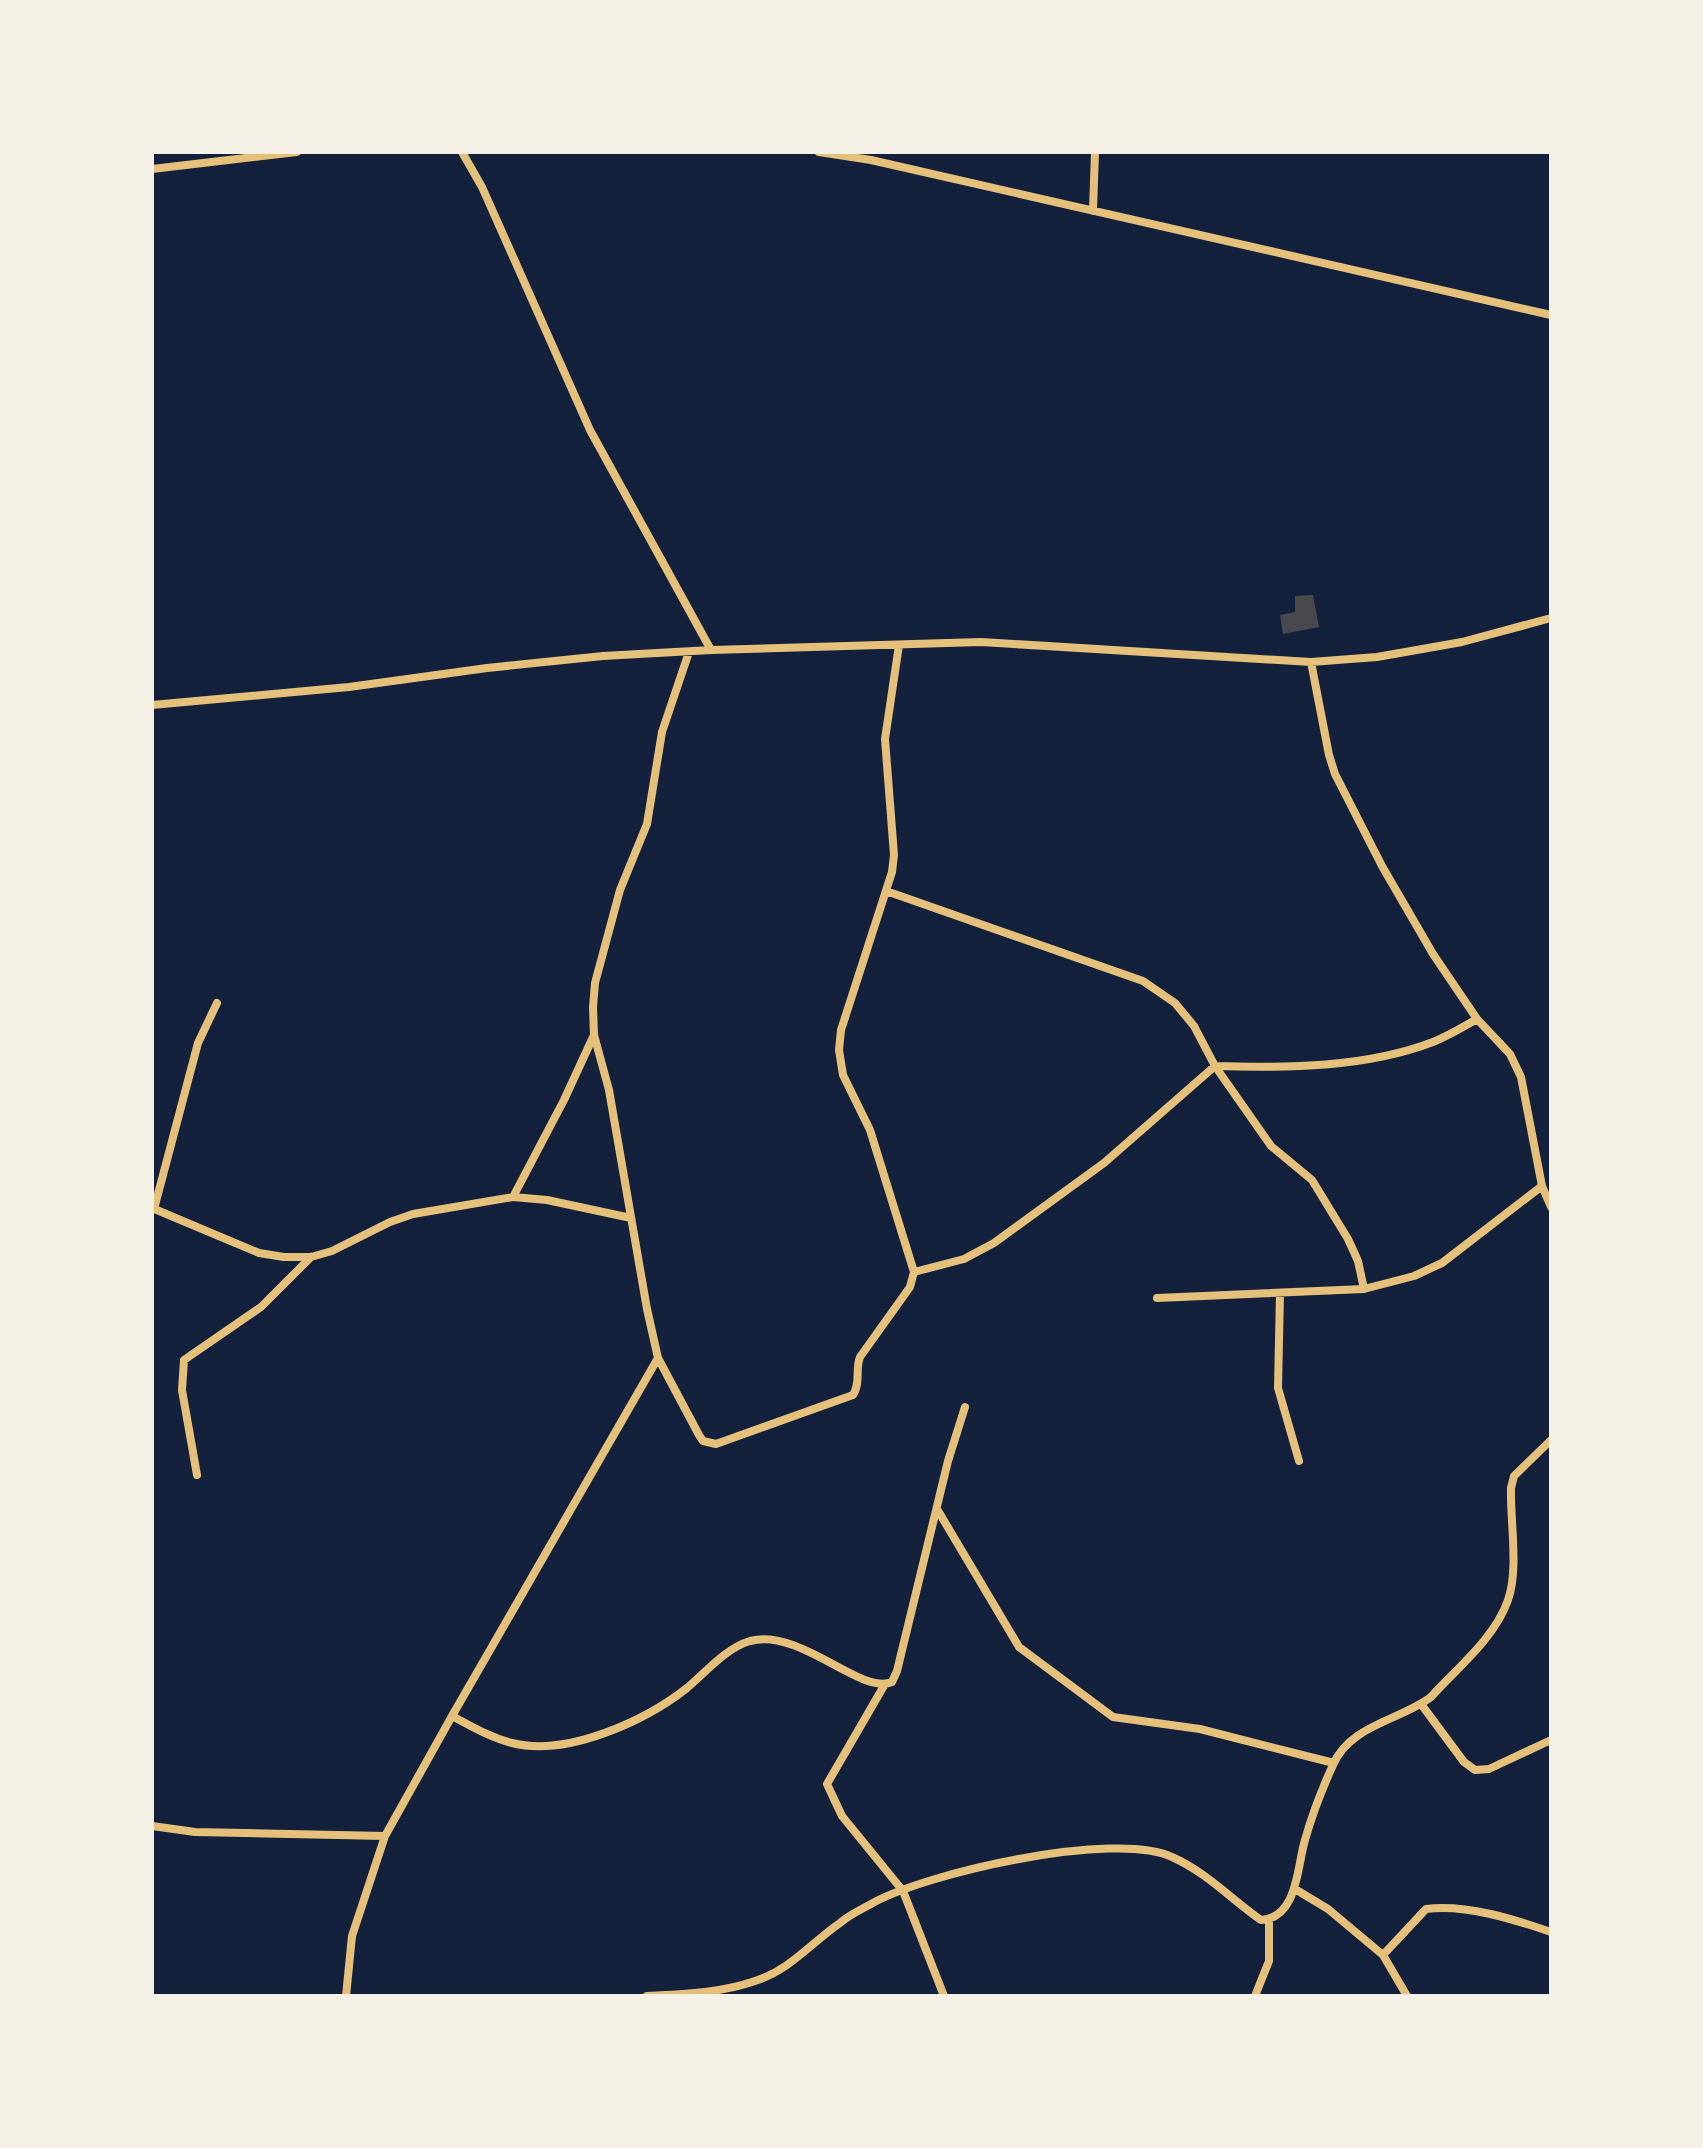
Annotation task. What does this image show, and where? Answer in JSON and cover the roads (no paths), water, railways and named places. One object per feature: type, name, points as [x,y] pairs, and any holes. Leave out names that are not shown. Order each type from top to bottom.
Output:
[{"type":"street","points":[[152,169],[297,152]]},
{"type":"street","points":[[462,152],[482,187],[590,430],[711,650]]},
{"type":"street","points":[[819,152],[871,160],[1551,315]]},
{"type":"street","points":[[1093,211],[1095,152]]},
{"type":"street","points":[[152,705],[349,687],[603,656],[711,650],[981,642],[1311,662],[1377,657],[1433,647],[1551,618]]},
{"type":"street","points":[[689,652],[655,760],[647,824],[620,890],[595,983],[594,1035],[609,1090],[658,1358],[703,1441],[716,1444],[853,1395],[860,1357],[910,1287],[914,1272],[870,1130],[843,1075],[839,1050],[841,1030],[892,872],[894,839],[885,739],[899,645]]},
{"type":"street","points":[[1311,662],[1335,774],[1389,879],[1433,954],[1477,1019],[1510,1054],[1521,1077],[1542,1186],[1551,1207]]},
{"type":"street","points":[[886,891],[1143,981],[1175,1003],[1194,1026],[1215,1066],[1271,1146],[1312,1180],[1348,1239],[1358,1261],[1364,1289]]},
{"type":"street","points":[[217,1003],[198,1043],[153,1208],[259,1253],[284,1257],[311,1257],[332,1251],[413,1214],[513,1197],[563,1203],[631,1218]]},
{"type":"street","points":[[914,1272],[964,1259],[994,1243],[1104,1163],[1215,1066],[1273,1067],[1388,1056],[1434,1041],[1477,1019]]},
{"type":"street","points":[[513,1197],[594,1035]]},
{"type":"street","points":[[1157,1298],[1364,1289],[1414,1276],[1442,1263],[1542,1186]]},
{"type":"street","points":[[197,1475],[182,1390],[184,1360],[261,1307],[311,1257]]},
{"type":"street","points":[[1280,1293],[1278,1388],[1299,1461]]},
{"type":"street","points":[[346,1996],[352,1936],[385,1836],[658,1358]]},
{"type":"street","points":[[452,1716],[486,1734],[515,1744],[550,1745],[588,1739],[643,1716],[684,1690],[734,1649],[751,1641],[782,1639],[877,1684],[892,1682],[965,1407]]},
{"type":"street","points":[[647,1996],[687,1994],[755,1982],[803,1955],[840,1922],[875,1901],[952,1874],[1067,1850],[1130,1847],[1170,1855],[1209,1879],[1261,1920],[1277,1915],[1295,1889],[1305,1839],[1342,1749],[1356,1736],[1431,1697],[1496,1625],[1509,1598],[1512,1576],[1511,1488],[1514,1476],[1551,1440]]},
{"type":"street","points":[[936,1509],[1019,1647],[1113,1717],[1200,1729],[1334,1763]]},
{"type":"street","points":[[885,1684],[827,1784],[842,1816],[903,1891],[944,1996]]},
{"type":"street","points":[[1421,1704],[1464,1762],[1475,1770],[1489,1769],[1551,1740]]},
{"type":"street","points":[[152,1826],[195,1832],[385,1836]]},
{"type":"street","points":[[1295,1889],[1328,1909],[1383,1955],[1407,1996]]},
{"type":"street","points":[[1383,1955],[1426,1909],[1443,1907],[1473,1912],[1522,1922],[1551,1932]]},
{"type":"street","points":[[1255,1996],[1269,1961],[1269,1919]]}]
